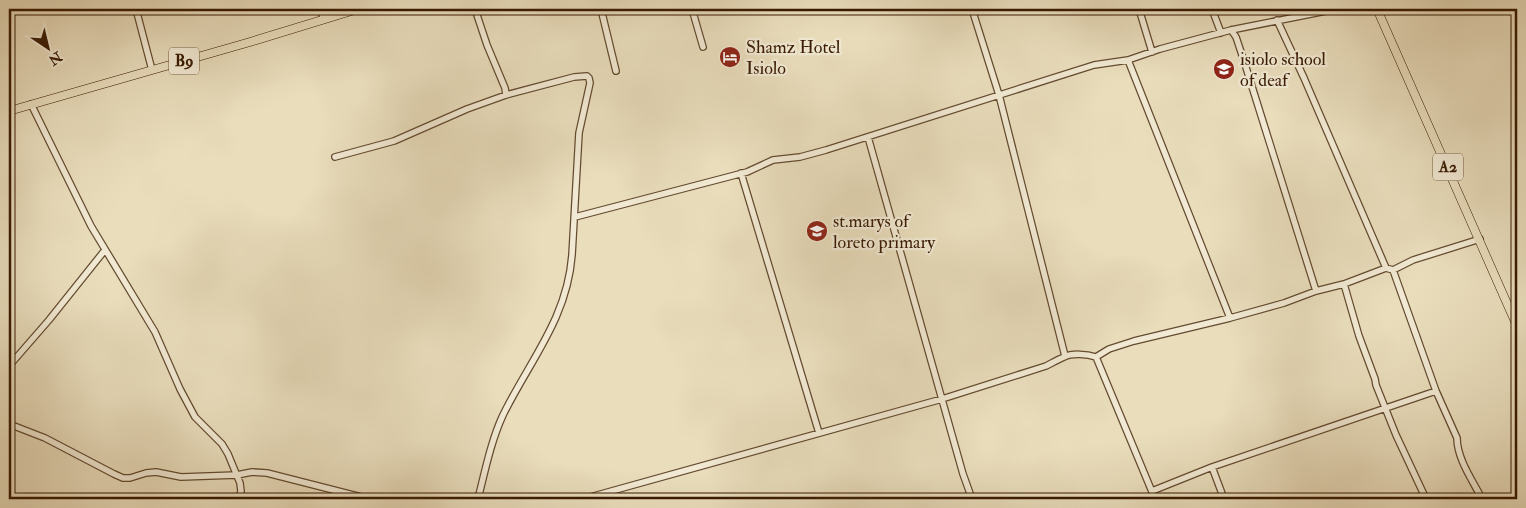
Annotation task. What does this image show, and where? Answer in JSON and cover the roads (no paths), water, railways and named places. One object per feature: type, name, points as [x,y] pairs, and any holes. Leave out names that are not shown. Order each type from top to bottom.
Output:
[{"type":"highway","name":"B9","points":[[9,111],[358,9]]},
{"type":"highway","name":"A2","points":[[1377,9],[1517,326]]},
{"type":"street","points":[[136,9],[152,70]]},
{"type":"street","points":[[320,9],[324,19]]},
{"type":"street","points":[[475,9],[506,95]]},
{"type":"street","points":[[601,9],[616,71]]},
{"type":"street","points":[[692,9],[703,47]]},
{"type":"street","points":[[972,9],[999,95],[1065,356]]},
{"type":"street","points":[[1139,9],[1152,52]]},
{"type":"street","points":[[1212,9],[1221,33]]},
{"type":"street","points":[[575,217],[759,168],[773,160],[809,155],[1094,65],[1128,60],[1231,30],[1336,9]]},
{"type":"street","points":[[1277,20],[1386,268]]},
{"type":"street","points":[[1231,30],[1236,37],[1244,61],[1316,291]]},
{"type":"street","points":[[1128,60],[1230,318]]},
{"type":"street","points":[[335,157],[394,141],[467,109],[506,95],[574,77],[587,76],[589,78],[590,83],[579,133],[571,273],[566,292],[546,340],[503,416],[485,470],[478,499]]},
{"type":"street","points":[[31,104],[91,226],[155,332],[194,417],[222,444],[228,454],[240,483],[239,499]]},
{"type":"street","points":[[868,137],[963,474],[972,499]]},
{"type":"street","points":[[741,173],[819,433]]},
{"type":"street","points":[[583,499],[942,399],[1046,366],[1065,356],[1083,354],[1096,357],[1109,349],[1134,341],[1284,303],[1316,291],[1344,284],[1386,268],[1393,270],[1413,260],[1480,239]]},
{"type":"street","points":[[9,366],[105,250]]},
{"type":"street","points":[[1393,270],[1436,391],[1457,438],[1457,446],[1462,460],[1482,499]]},
{"type":"street","points":[[1344,284],[1376,385],[1396,435],[1426,499]]},
{"type":"street","points":[[1096,357],[1155,499]]},
{"type":"street","points":[[1152,491],[1212,467],[1436,391]]},
{"type":"street","points":[[9,424],[45,438],[123,478],[156,472],[181,477],[237,475],[252,472],[369,499]]},
{"type":"street","points":[[1212,467],[1224,499]]},
{"type":"place","name":"Shamz Hotel Isiolo","points":[[730,57]]},
{"type":"place","name":"isiolo school of deaf","points":[[1224,69]]},
{"type":"place","name":"st.marys of loreto primary","points":[[817,231]]}]
